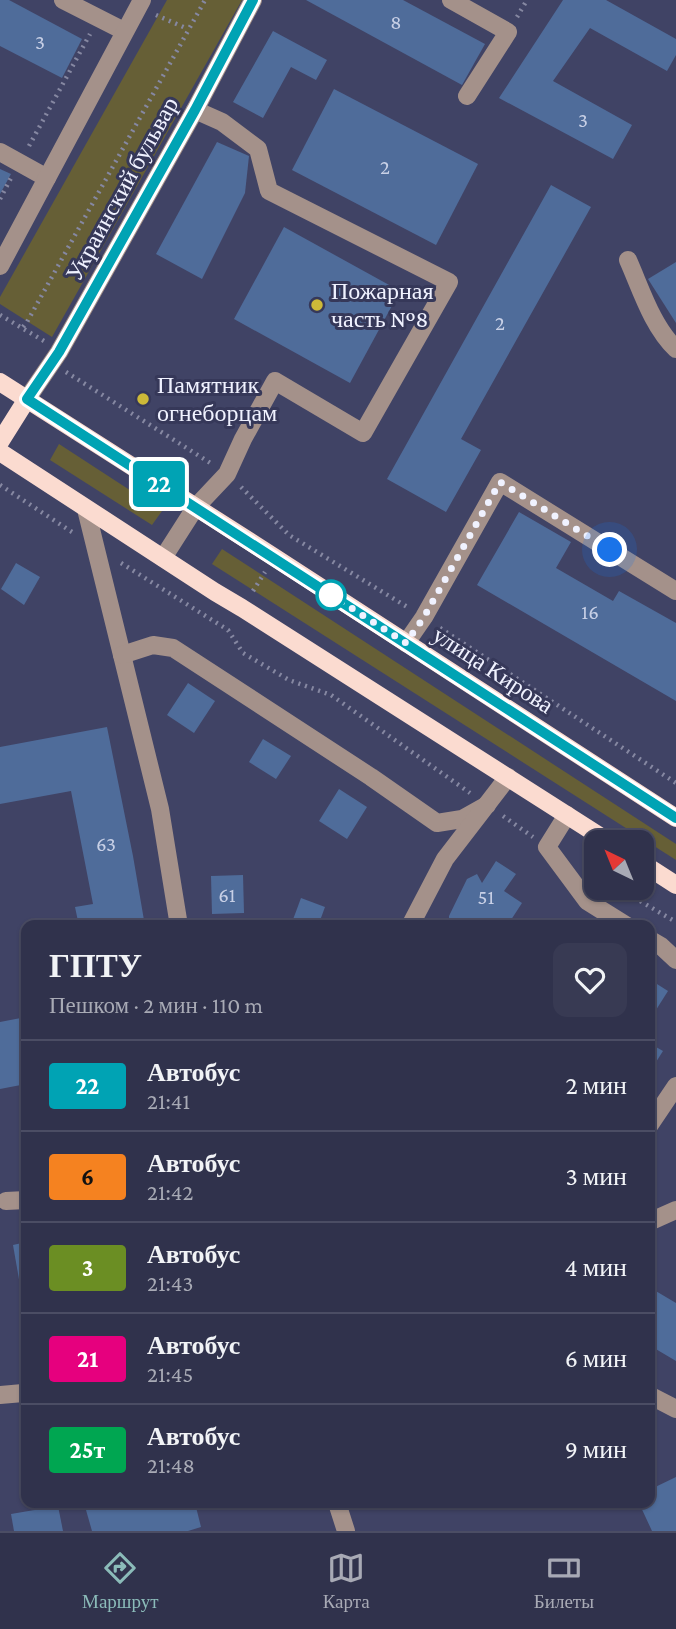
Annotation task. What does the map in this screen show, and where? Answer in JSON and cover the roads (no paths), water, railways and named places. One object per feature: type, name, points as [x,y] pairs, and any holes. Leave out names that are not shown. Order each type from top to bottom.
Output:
[{"type":"main road","name":"улица Кирова","points":[[0,382],[676,818]]},
{"type":"main road","points":[[0,442],[27,399]]},
{"type":"main road","points":[[0,452],[590,830]]},
{"type":"main road","points":[[654,871],[676,885]]},
{"type":"street","points":[[63,0],[124,31]]},
{"type":"street","points":[[0,266],[142,0]]},
{"type":"street","name":"Украинский бульвар","points":[[27,399],[59,352],[195,110],[253,0]]},
{"type":"street","points":[[451,0],[508,32],[467,96]]},
{"type":"street","points":[[163,558],[195,508],[227,474],[275,381],[363,433],[449,282],[269,191],[258,149],[222,122],[195,110]]},
{"type":"street","points":[[0,152],[47,178]]},
{"type":"street","points":[[628,260],[647,305],[668,341],[676,349]]},
{"type":"street","points":[[406,643],[424,617],[500,482],[676,591]]},
{"type":"street","points":[[86,509],[159,809],[178,920]]},
{"type":"street","points":[[122,655],[153,645],[173,648],[437,822],[462,819],[487,805]]},
{"type":"street","points":[[413,920],[445,859],[508,777]]},
{"type":"street","points":[[567,815],[547,847],[587,901],[617,920]]},
{"type":"street","points":[[655,942],[676,960]]},
{"type":"street","points":[[655,1117],[676,1086]]},
{"type":"street","points":[[6,1201],[21,1200]]},
{"type":"street","points":[[655,1219],[676,1210]]},
{"type":"street","points":[[0,1395],[21,1393]]},
{"type":"street","points":[[655,1398],[676,1409]]},
{"type":"street","points":[[339,1508],[346,1531]]},
{"type":"place","name":"Пожарная часть №8","points":[[317,305]]},
{"type":"place","name":"Памятник огнеборцам","points":[[143,399]]}]
